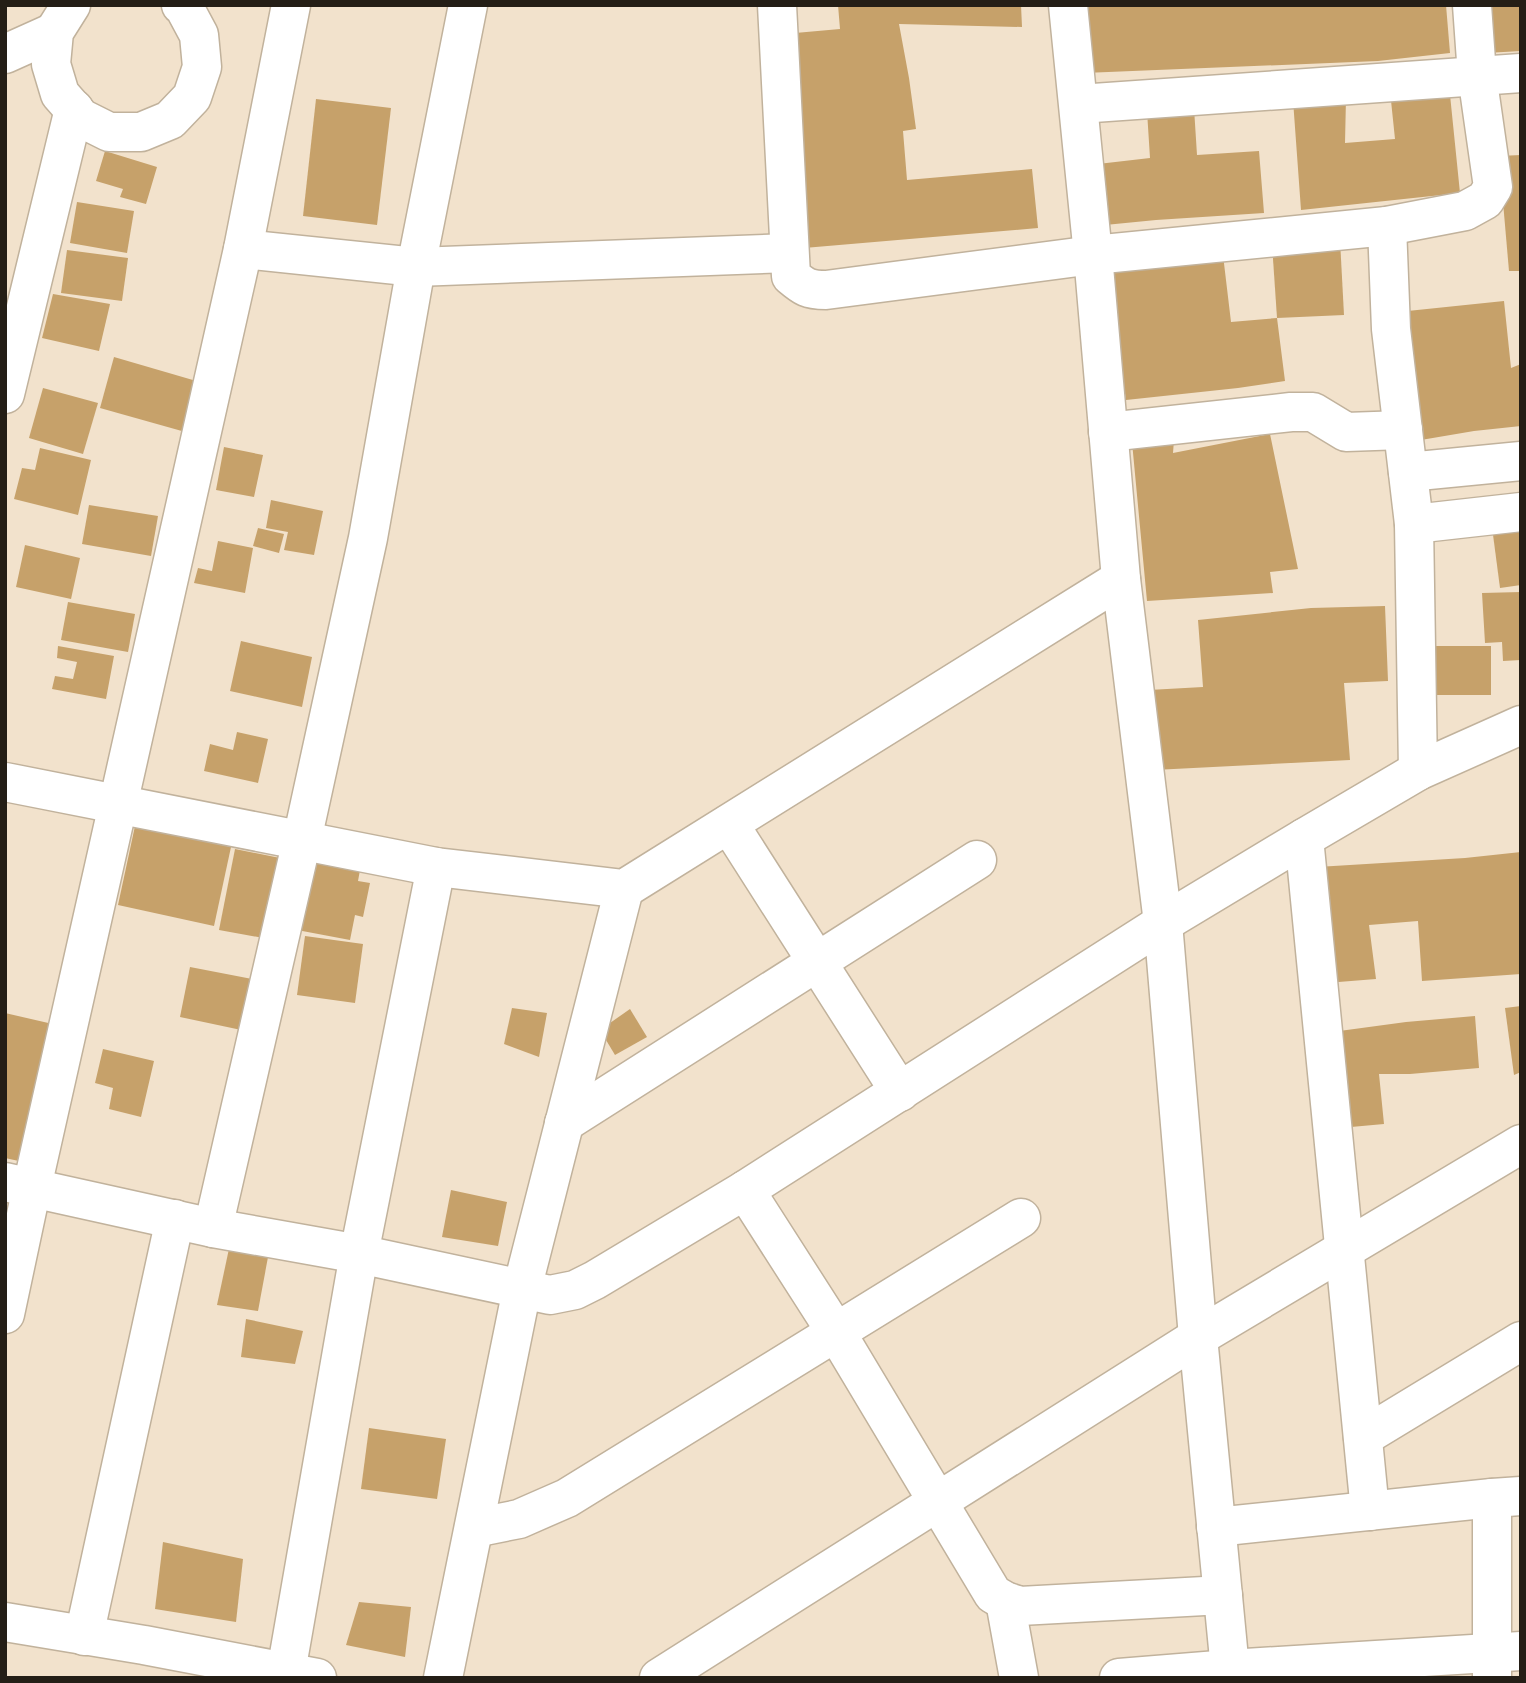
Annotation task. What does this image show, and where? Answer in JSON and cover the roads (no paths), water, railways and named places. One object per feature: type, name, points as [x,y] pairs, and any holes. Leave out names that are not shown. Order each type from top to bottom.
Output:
[{"type":"street","points":[[63,19],[51,64],[60,94],[81,118],[109,132],[141,132],[170,120],[192,97],[202,67],[199,35],[181,5]]},
{"type":"street","points":[[5,1314],[19,1185],[118,804],[243,249],[291,5]]},
{"type":"street","points":[[213,1228],[368,538],[416,267],[468,5]]},
{"type":"street","points":[[776,5],[791,276],[811,290],[1093,255],[1387,226],[1465,211],[1485,200],[1493,187],[1476,75],[1472,5]]},
{"type":"street","points":[[1068,5],[1121,579],[1163,923],[1198,1337],[1230,1669]]},
{"type":"street","points":[[5,54],[63,19]]},
{"type":"street","points":[[1079,104],[1521,73]]},
{"type":"street","points":[[5,394],[74,109]]},
{"type":"street","points":[[1387,226],[1391,329],[1414,524],[1418,771]]},
{"type":"street","points":[[243,249],[416,267],[789,253]]},
{"type":"street","points":[[1108,432],[1291,412],[1313,412],[1346,432],[1403,430]]},
{"type":"street","points":[[1408,472],[1521,461]]},
{"type":"street","points":[[1414,524],[1521,512]]},
{"type":"street","points":[[5,782],[436,867],[624,889],[1121,579]]},
{"type":"street","points":[[19,1185],[213,1228],[359,1254],[551,1295],[575,1290],[745,1191],[1163,923],[1304,838],[1418,771],[1521,725]]},
{"type":"street","points":[[729,824],[900,1092]]},
{"type":"street","points":[[1304,838],[1370,1511]]},
{"type":"street","points":[[564,1123],[977,860]]},
{"type":"street","points":[[5,1622],[83,1636],[140,1661],[302,1675],[359,1254],[436,867]]},
{"type":"street","points":[[443,1678],[522,1289],[624,889]]},
{"type":"street","points":[[659,1678],[1198,1337],[1521,1144]]},
{"type":"street","points":[[745,1191],[836,1332],[993,1594],[1020,1606],[1223,1595]]},
{"type":"street","points":[[474,1528],[519,1519],[567,1498],[1021,1218]]},
{"type":"street","points":[[83,1636],[175,1219]]},
{"type":"street","points":[[1363,1437],[1521,1340]]},
{"type":"street","points":[[1119,1678],[1230,1669],[1502,1660],[1506,1497],[1216,1527]]},
{"type":"street","points":[[1005,1601],[1019,1678]]}]
